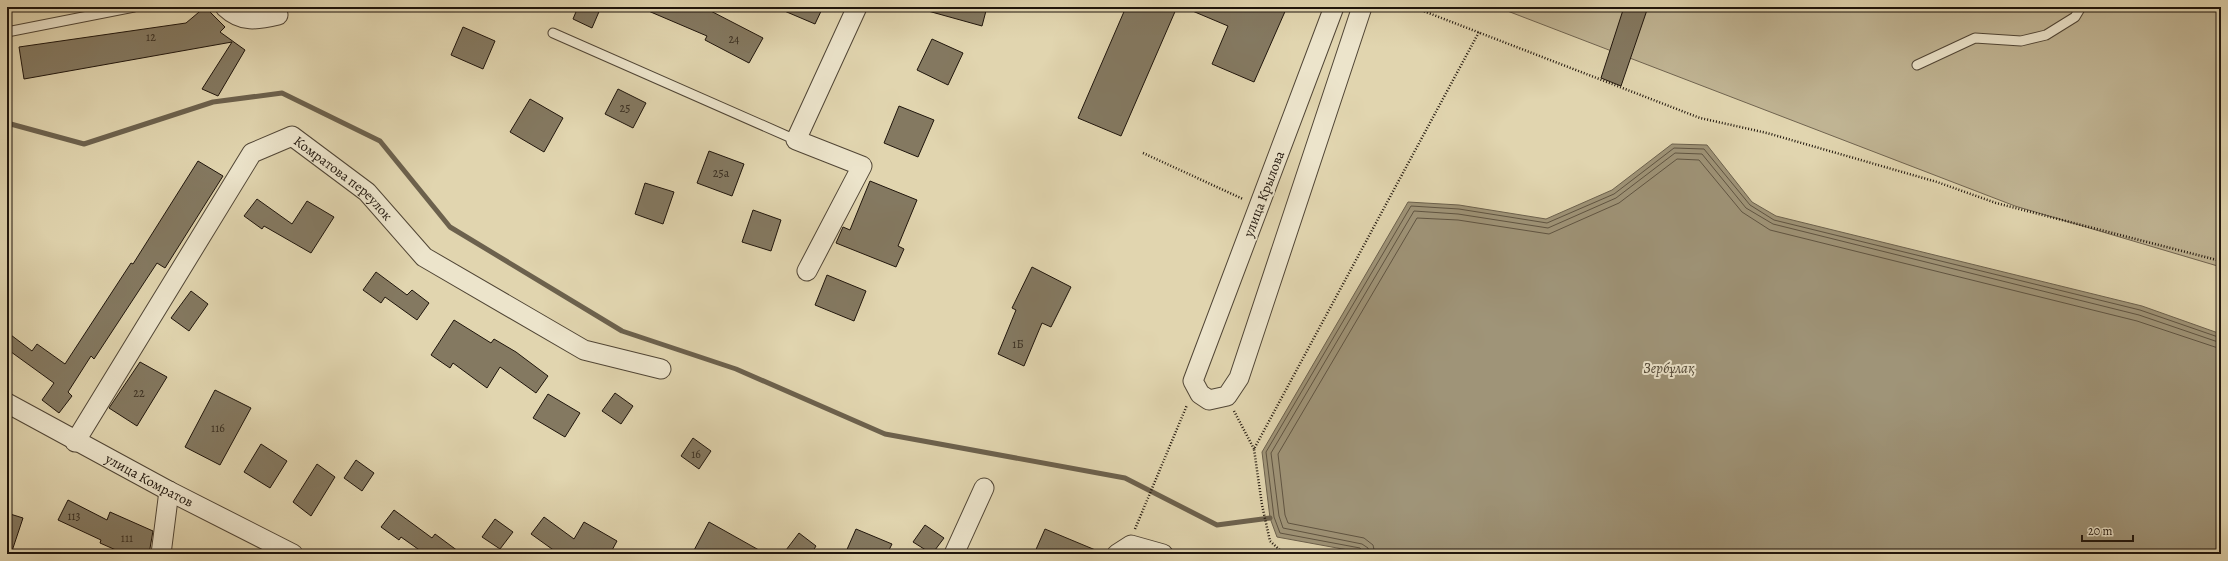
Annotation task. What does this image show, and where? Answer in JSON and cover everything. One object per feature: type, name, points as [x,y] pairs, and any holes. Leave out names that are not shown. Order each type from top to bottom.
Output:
[{"type":"street","points":[[225,7],[239,17],[249,20],[278,15]]},
{"type":"street","points":[[806,271],[862,166],[796,140],[857,7]]},
{"type":"street","name":"улица Крылова","points":[[1227,396],[1209,400],[1200,394],[1194,381],[1334,7]]},
{"type":"street","points":[[1227,396],[1239,378],[1362,7]]},
{"type":"street","name":"Комратова переулок","points":[[76,442],[252,152],[292,136],[367,192],[424,256],[584,350],[661,368]]},
{"type":"street","name":"улица Комратов","points":[[7,403],[76,442],[293,554]]},
{"type":"street","points":[[954,554],[984,488]]},
{"type":"street","points":[[161,554],[169,491]]},
{"type":"street","points":[[1117,554],[1131,545],[1163,554]]},
{"type":"lane","points":[[7,32],[134,7]]},
{"type":"lane","points":[[1918,66],[1975,38],[2021,41],[2046,35],[2075,17],[2082,7]]},
{"type":"lane","points":[[553,33],[796,140]]},
{"type":"path","points":[[1413,7],[1700,118],[1767,133],[1937,182],[1996,203],[2221,262]]},
{"type":"path","points":[[1254,449],[1479,32]]},
{"type":"path","points":[[1143,153],[1259,206]]},
{"type":"path","points":[[1227,396],[1240,427],[1254,449],[1262,504],[1270,540],[1284,554]]},
{"type":"path","points":[[1135,529],[1184,417],[1187,406]]},
{"type":"shaded area","points":[[1497,7],[2221,7],[2221,267],[2015,206]]},
{"type":"water","name":"Зербұлақ","points":[[1672,144],[1707,145],[1752,202],[1776,216],[2142,306],[2221,334],[2221,554],[1370,554],[1277,537],[1270,518],[1262,452],[1408,202],[1459,205],[1546,219],[1612,190]]},
{"type":"building","points":[[205,7],[225,27],[220,32],[245,50],[218,96],[202,89],[232,42],[24,79],[19,47],[186,23]]},
{"type":"building","points":[[578,7],[601,7],[592,28],[573,19]]},
{"type":"building","points":[[639,7],[703,7],[763,38],[749,63],[705,40],[707,36]]},
{"type":"building","points":[[775,7],[823,7],[815,24]]},
{"type":"building","points":[[928,7],[987,7],[982,26],[928,11]]},
{"type":"building","points":[[1126,7],[1177,7],[1121,136],[1078,118]]},
{"type":"building","points":[[1183,7],[1287,7],[1254,82],[1212,64],[1228,26]]},
{"type":"building","points":[[1624,7],[1648,7],[1621,86],[1601,78]]},
{"type":"building","points":[[463,27],[495,41],[483,69],[451,55]]},
{"type":"building","points":[[932,39],[963,53],[948,85],[917,70]]},
{"type":"building","points":[[618,89],[646,103],[633,128],[605,114]]},
{"type":"building","points":[[530,99],[563,118],[544,152],[510,132]]},
{"type":"building","points":[[899,106],[934,120],[918,157],[884,143]]},
{"type":"building","points":[[709,151],[744,164],[732,196],[697,183]]},
{"type":"building","points":[[198,161],[223,176],[165,268],[157,263],[94,359],[91,356],[68,392],[72,396],[59,413],[42,400],[54,383],[7,349],[7,332],[32,351],[37,344],[65,364],[131,263],[133,264]]},
{"type":"building","points":[[870,181],[917,200],[898,246],[904,249],[896,267],[836,243],[843,227],[850,230]]},
{"type":"building","points":[[645,183],[674,192],[663,224],[635,214]]},
{"type":"building","points":[[257,199],[292,224],[307,201],[334,217],[311,253],[264,226],[262,229],[244,216]]},
{"type":"building","points":[[753,210],[781,220],[771,251],[742,242]]},
{"type":"building","points":[[1032,267],[1071,287],[1051,327],[1042,323],[1024,366],[998,354],[1016,310],[1012,308]]},
{"type":"building","points":[[376,272],[407,295],[412,290],[429,303],[417,320],[385,297],[381,303],[363,290]]},
{"type":"building","points":[[827,275],[866,291],[854,321],[815,305]]},
{"type":"building","points":[[191,291],[208,304],[189,331],[171,318]]},
{"type":"building","points":[[454,320],[491,343],[494,339],[516,352],[548,376],[536,393],[500,367],[487,388],[453,363],[450,368],[431,355]]},
{"type":"building","points":[[140,362],[167,377],[137,426],[109,408]]},
{"type":"building","points":[[215,390],[251,408],[220,465],[185,447]]},
{"type":"building","points":[[615,393],[633,406],[621,424],[602,411]]},
{"type":"building","points":[[548,394],[580,413],[565,437],[533,418]]},
{"type":"building","points":[[693,438],[711,451],[699,469],[681,456]]},
{"type":"building","points":[[261,444],[287,461],[270,488],[244,472]]},
{"type":"building","points":[[356,460],[374,473],[362,491],[344,478]]},
{"type":"building","points":[[317,464],[335,477],[311,516],[293,502]]},
{"type":"building","points":[[68,500],[107,520],[110,512],[153,531],[149,554],[125,554],[100,543],[101,540],[58,520]]},
{"type":"building","points":[[394,510],[432,538],[435,534],[462,554],[425,554],[401,537],[399,540],[381,527]]},
{"type":"building","points":[[7,513],[23,518],[11,554],[7,554]]},
{"type":"building","points":[[544,517],[574,539],[584,522],[617,541],[610,554],[559,554],[531,534]]},
{"type":"building","points":[[495,519],[513,532],[500,549],[482,537]]},
{"type":"building","points":[[709,522],[766,554],[692,554]]},
{"type":"building","points":[[925,525],[944,538],[932,554],[913,542]]},
{"type":"building","points":[[856,529],[892,544],[887,554],[845,554]]},
{"type":"building","points":[[1045,529],[1105,554],[1034,554]]},
{"type":"building","points":[[799,533],[816,546],[811,554],[783,554]]},
{"type":"waterway","points":[[7,123],[84,144],[213,102],[282,93],[380,141],[450,227],[622,331],[736,369],[885,434],[1125,478],[1217,525],[1270,518]]}]
